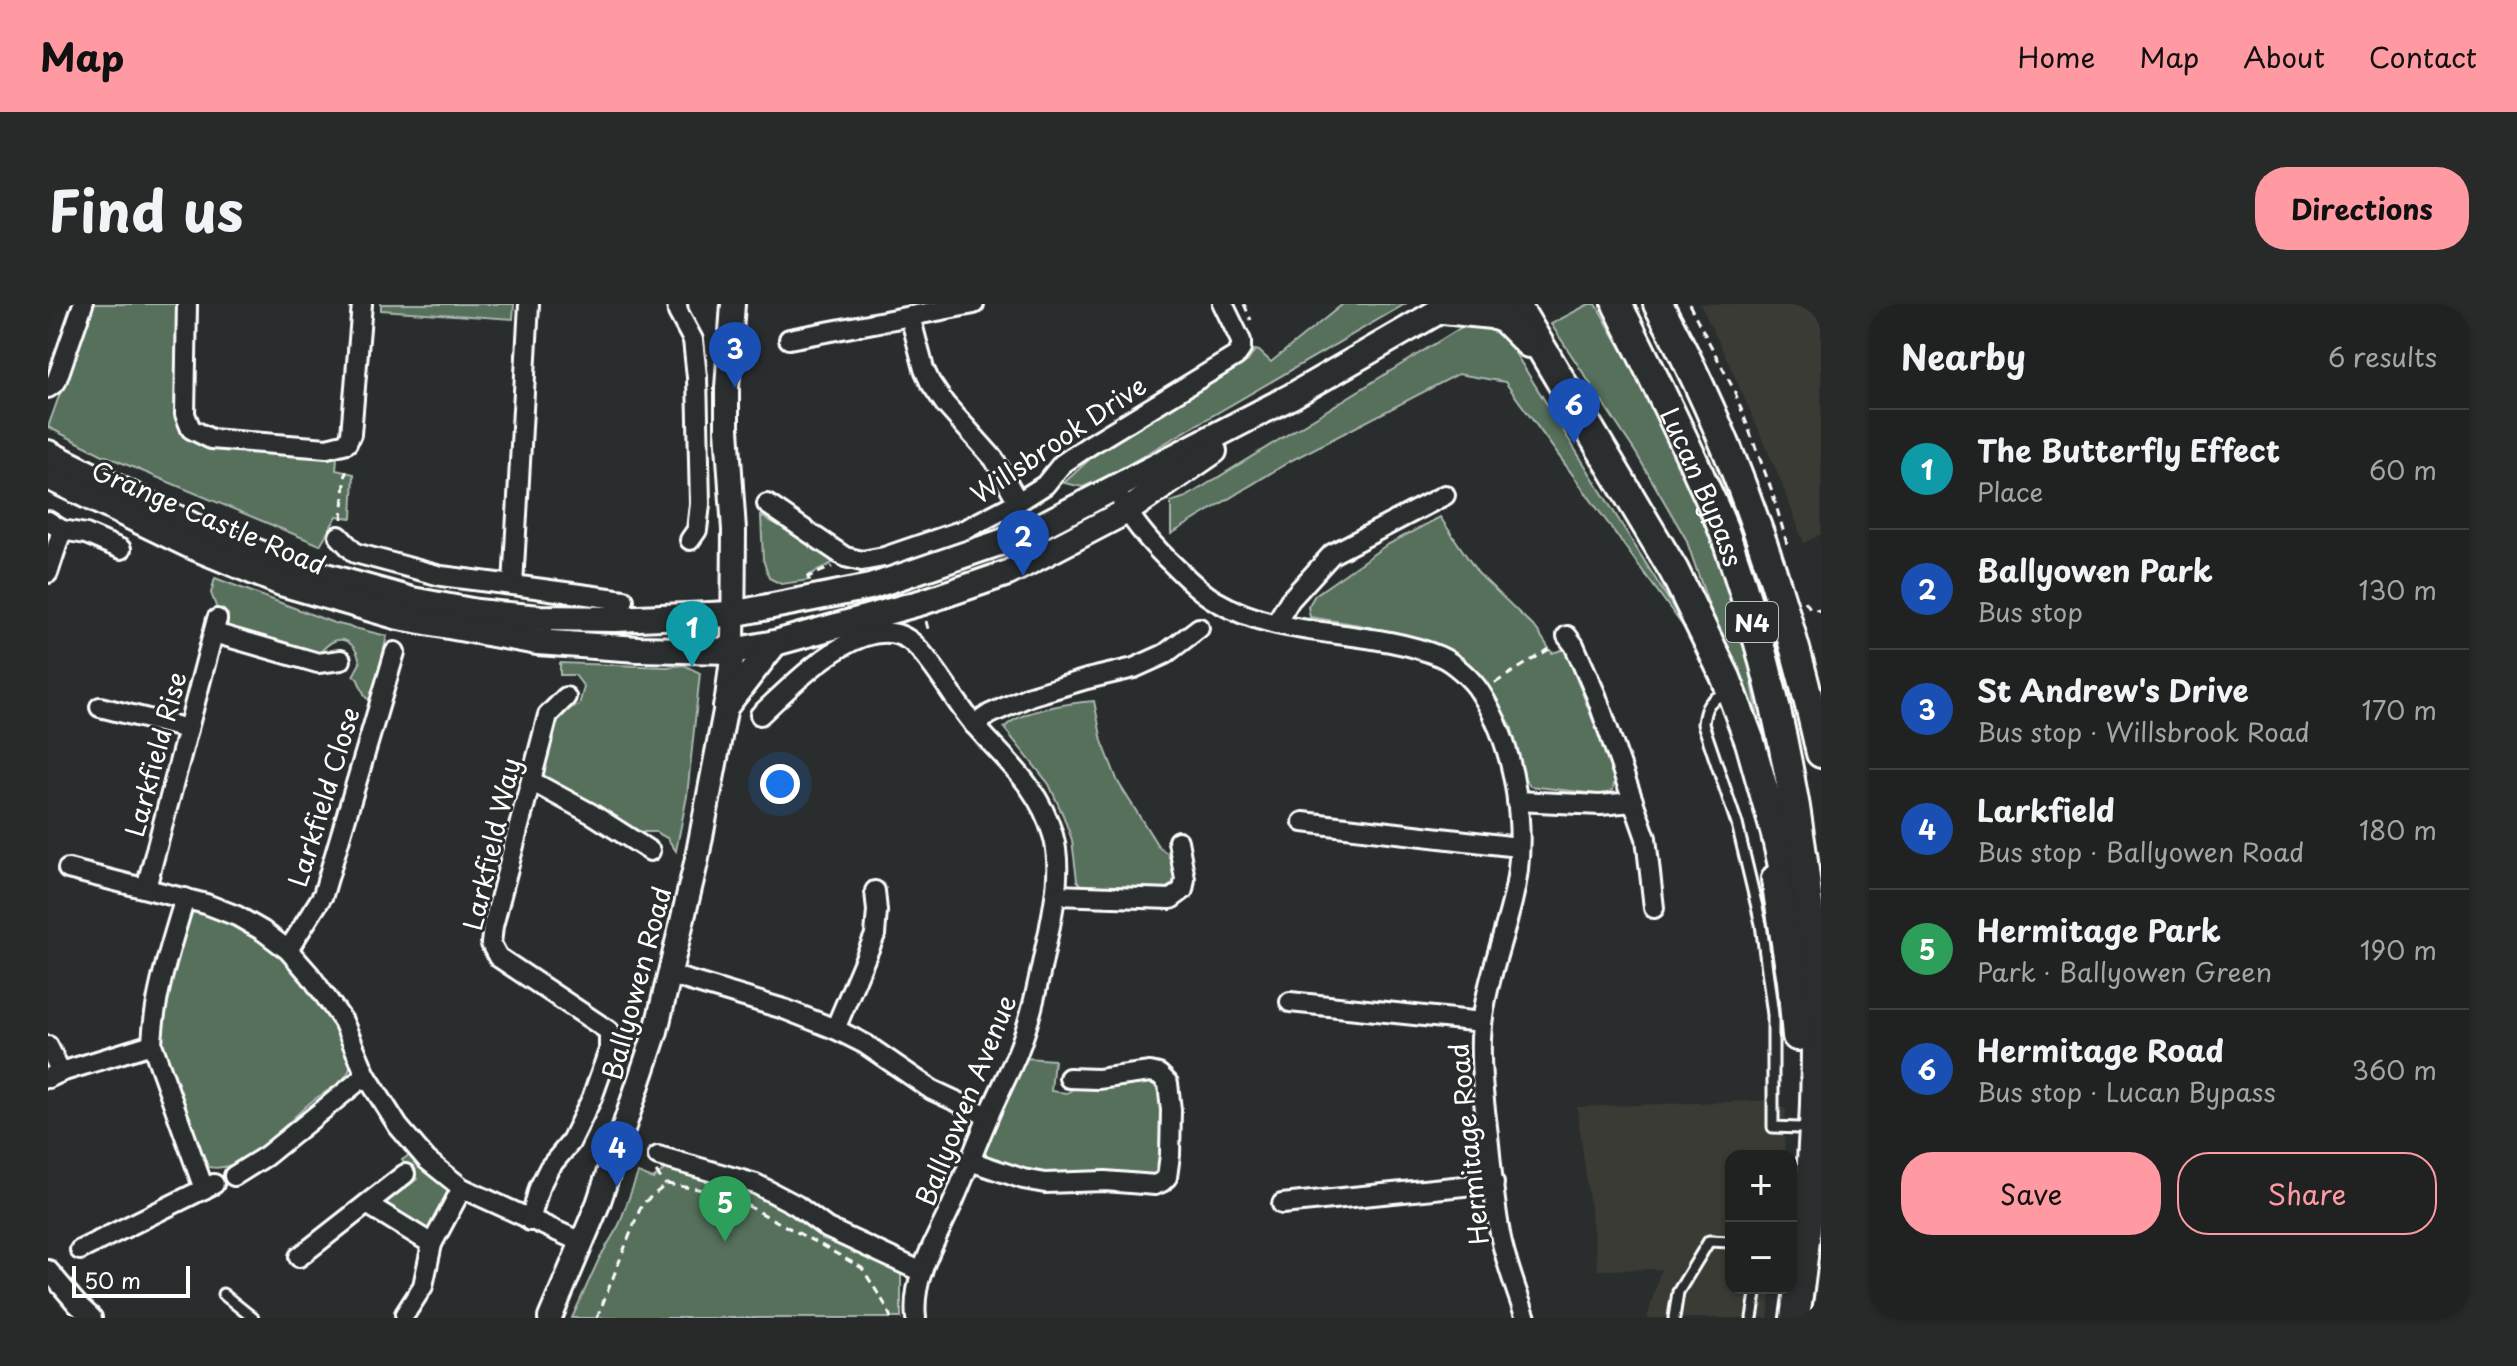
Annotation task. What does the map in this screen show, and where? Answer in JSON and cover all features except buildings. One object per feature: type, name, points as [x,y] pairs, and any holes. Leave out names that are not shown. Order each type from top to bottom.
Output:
[{"type":"highway","points":[[1515,304],[1668,561],[1717,658],[1750,742],[1776,834],[1797,928],[1813,963]]},
{"type":"highway","name":"Lucan Bypass","points":[[1617,304],[1673,414],[1724,532],[1750,613],[1774,700],[1790,786],[1805,876],[1813,963]]},
{"type":"highway","name":"Lucan Bypass","points":[[1658,304],[1720,432],[1764,542],[1803,675],[1821,753]]},
{"type":"highway","points":[[1447,306],[1505,319],[1552,365]]},
{"type":"highway","points":[[1717,658],[1743,744],[1785,932],[1797,1030],[1799,1128],[1792,1222]]},
{"type":"highway","name":"N4","points":[[1795,1318],[1809,1193],[1814,1110],[1813,963]]},
{"type":"highway","points":[[1780,1318],[1783,1294]]},
{"type":"main road","name":"Grange Castle Road","points":[[48,453],[195,527],[297,568],[412,600],[477,612],[540,618],[615,619],[732,614],[870,587],[1025,534],[1292,396],[1447,306]]},
{"type":"main road","name":"Grange Castle Road","points":[[48,477],[191,546],[281,583],[399,617],[537,642],[733,651],[775,643],[923,602],[1008,573],[1127,511],[1292,396]]},
{"type":"main road","points":[[726,706],[775,643]]},
{"type":"street","points":[[48,388],[56,382],[83,304]]},
{"type":"street","points":[[187,304],[185,414],[191,429],[211,439],[327,448],[347,443],[351,434],[362,304]]},
{"type":"street","points":[[513,585],[529,304]]},
{"type":"street","points":[[677,304],[693,340],[697,377],[700,504],[697,530],[690,540]]},
{"type":"street","points":[[733,304],[727,395],[742,474],[746,601],[759,609]]},
{"type":"street","points":[[789,339],[974,304]]},
{"type":"street","name":"Willsbrook Drive","points":[[767,504],[845,557],[862,561],[884,557],[966,529],[1045,485],[1062,464],[1090,445],[1236,356],[1241,349],[1241,341],[1223,304]]},
{"type":"street","points":[[910,316],[930,382],[945,404],[994,459],[1018,502]]},
{"type":"street","name":"Ballyowen Road","points":[[550,1318],[583,1243],[652,1044],[696,863],[726,706],[733,651],[734,530],[727,395]]},
{"type":"street","name":"Hermitage Road","points":[[1115,487],[1141,533],[1190,582],[1217,602],[1276,623],[1379,641],[1442,657],[1478,689],[1495,719],[1507,749],[1517,801],[1518,867],[1482,1022],[1481,1070],[1502,1241],[1526,1318]]},
{"type":"street","points":[[1276,623],[1290,600],[1332,554],[1445,495]]},
{"type":"street","points":[[48,573],[55,526],[86,534],[121,549]]},
{"type":"street","points":[[341,529],[355,553],[441,576],[624,600]]},
{"type":"street","name":"Larkfield Rise","points":[[146,888],[215,626],[318,663],[341,660]]},
{"type":"street","points":[[974,725],[990,714],[1030,696],[1134,668],[1165,654],[1199,628]]},
{"type":"street","name":"Ballyowen Avenue","points":[[760,715],[820,659],[867,636],[886,631],[908,638],[924,653],[974,725],[1024,778],[1041,805],[1054,836],[1056,895],[1036,991],[1018,1052],[922,1272],[916,1289],[916,1318]]},
{"type":"street","points":[[1567,636],[1596,695],[1646,838],[1654,908]]},
{"type":"street","name":"Larkfield Close","points":[[288,950],[323,895],[395,652]]},
{"type":"street","name":"Larkfield Way","points":[[530,1221],[539,1188],[549,1168],[570,1143],[592,1098],[609,1050],[609,1031],[498,957],[491,944],[493,926],[548,715],[566,697]]},
{"type":"street","points":[[104,708],[188,729]]},
{"type":"street","points":[[531,781],[592,814],[650,851]]},
{"type":"street","points":[[1517,801],[1600,805],[1633,802]]},
{"type":"street","points":[[1303,822],[1518,847]]},
{"type":"street","points":[[1056,895],[1171,899],[1183,890],[1185,879],[1178,841]]},
{"type":"street","points":[[68,869],[185,898],[237,916],[288,950],[343,1021],[366,1075],[398,1126],[427,1160],[462,1188],[583,1243]]},
{"type":"street","points":[[835,1029],[875,935],[875,891]]},
{"type":"street","points":[[80,1250],[209,1186],[152,1044],[168,959],[185,898]]},
{"type":"street","points":[[670,975],[784,1009],[835,1029],[865,1044],[932,1090],[988,1116]]},
{"type":"street","points":[[1290,1002],[1482,1022]]},
{"type":"street","points":[[48,1046],[54,1075],[152,1044]]},
{"type":"street","points":[[970,1161],[1045,1183],[1105,1181],[1155,1185],[1162,1182],[1167,1177],[1170,1155],[1168,1083],[1159,1074],[1150,1072],[1098,1079],[1069,1078]]},
{"type":"street","points":[[234,1176],[266,1156],[366,1075]]},
{"type":"street","points":[[658,1156],[756,1184],[796,1205],[827,1228],[922,1272]]},
{"type":"street","points":[[299,1257],[405,1174]]},
{"type":"street","points":[[1282,1204],[1494,1183]]},
{"type":"street","points":[[405,1314],[423,1286],[432,1244],[462,1188]]},
{"type":"street","points":[[367,1204],[432,1244]]},
{"type":"street","points":[[48,1270],[92,1318]]},
{"type":"lane","points":[[1674,1318],[1678,1292],[1709,1241],[1725,1242]]},
{"type":"lane","points":[[223,1294],[253,1318]]},
{"type":"lane","points":[[1752,1318],[1756,1294]]},
{"type":"path","points":[[341,529],[346,471]]},
{"type":"path","points":[[809,582],[808,577],[840,564]]},
{"type":"path","points":[[1495,683],[1551,648]]},
{"type":"path","points":[[597,1318],[642,1204],[667,1184],[737,1200],[862,1268],[891,1318]]},
{"type":"path","points":[[48,1302],[64,1318]]},
{"type":"shaded area","points":[[1700,304],[1821,304],[1821,534],[1804,543],[1778,474]]},
{"type":"shaded area","points":[[1779,1100],[1782,1108],[1786,1109],[1784,1150],[1725,1150],[1725,1294],[1771,1294],[1768,1318],[1647,1318],[1661,1269],[1598,1270],[1577,1107]]},
{"type":"green space","points":[[92,304],[179,304],[177,422],[187,438],[202,446],[337,458],[336,470],[354,474],[352,518],[337,516],[320,545],[101,454],[48,427]]},
{"type":"green space","points":[[381,304],[514,304],[513,319],[381,310]]},
{"type":"green space","points":[[1343,304],[1405,304],[1110,475],[1083,487],[1064,483],[1092,457],[1248,361],[1255,350],[1271,362]]},
{"type":"green space","points":[[1589,304],[1596,304],[1654,407],[1731,587],[1743,631],[1770,784],[1686,539],[1636,453],[1551,324]]},
{"type":"green space","points":[[1491,326],[1507,340],[1696,644],[1505,382],[1458,374],[1292,460],[1171,534],[1171,502],[1186,497],[1462,327]]},
{"type":"green space","points":[[761,516],[842,558],[808,576],[810,580],[781,584],[769,578],[763,559]]},
{"type":"green space","points":[[1440,517],[1478,573],[1537,630],[1552,653],[1565,649],[1615,777],[1613,790],[1604,795],[1530,786],[1525,779],[1511,725],[1484,682],[1456,655],[1428,641],[1310,617],[1308,607],[1315,595],[1385,546]]},
{"type":"green space","points":[[215,578],[334,623],[387,636],[372,700],[366,698],[357,678],[353,676],[360,663],[357,653],[343,640],[332,642],[316,656],[228,630],[228,614],[217,609],[211,593]]},
{"type":"green space","points":[[560,663],[684,665],[700,673],[687,796],[676,851],[667,838],[656,832],[638,832],[542,776],[552,725],[562,711],[579,705],[584,687],[575,675],[560,675]]},
{"type":"green space","points":[[1094,701],[1102,741],[1118,782],[1158,846],[1168,854],[1176,873],[1176,881],[1165,889],[1082,887],[1077,880],[1072,840],[1049,784],[1004,728],[1033,712]]},
{"type":"green space","points":[[195,910],[244,929],[290,962],[327,1012],[350,1063],[349,1071],[342,1080],[311,1102],[261,1148],[246,1158],[216,1168],[202,1164],[161,1046],[162,1017],[186,913]]},
{"type":"green space","points":[[1025,1058],[1054,1060],[1051,1091],[1067,1093],[1077,1086],[1144,1080],[1158,1087],[1164,1147],[1155,1178],[1103,1173],[1040,1173],[996,1165],[985,1153],[989,1135]]},
{"type":"green space","points":[[414,1152],[452,1192],[431,1231],[384,1204],[417,1179],[402,1160]]},
{"type":"green space","points":[[666,1168],[748,1191],[901,1274],[901,1318],[572,1318],[599,1259],[619,1225],[638,1173],[653,1179]]},
{"type":"place","name":"St Andrew's Drive","points":[[735,388]]},
{"type":"place","name":"Hermitage Road","points":[[1574,444]]},
{"type":"place","name":"Ballyowen Park","points":[[1023,576]]},
{"type":"place","name":"The Butterfly Effect","points":[[692,667]]},
{"type":"place","name":"Larkfield","points":[[617,1187]]},
{"type":"place","name":"Hermitage Park","points":[[725,1242]]}]
